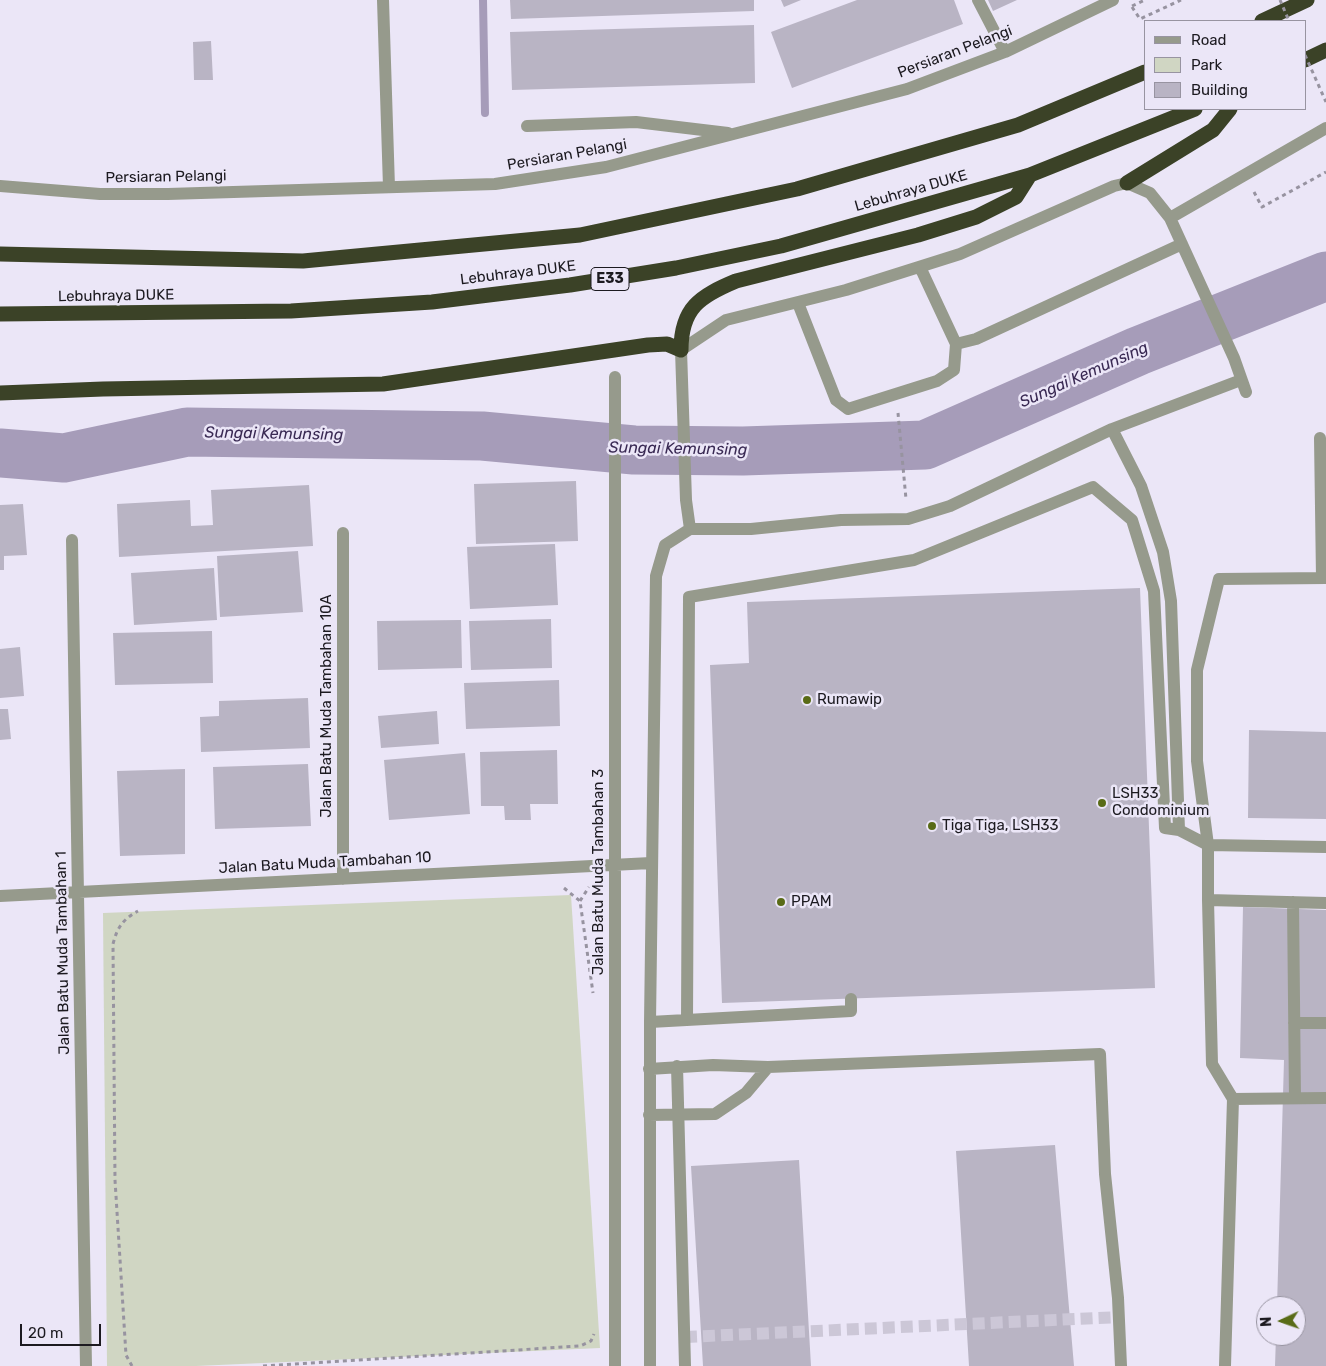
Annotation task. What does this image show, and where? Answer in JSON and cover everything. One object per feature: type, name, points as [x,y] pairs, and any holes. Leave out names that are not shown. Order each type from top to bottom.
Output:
[{"type":"highway","points":[[1264,20],[1307,0]]},
{"type":"highway","points":[[1306,60],[1326,50]]},
{"type":"highway","name":"Lebuhraya DUKE","points":[[0,254],[304,261],[580,235],[797,189],[1018,125],[1144,72]]},
{"type":"highway","name":"Lebuhraya DUKE","points":[[0,314],[291,311],[432,302],[570,285],[676,268],[781,246],[1030,175],[1192,110]]},
{"type":"highway","points":[[1127,183],[1214,130],[1229,110]]},
{"type":"highway","points":[[0,393],[103,389],[383,384],[648,346],[667,344],[681,350],[681,332],[687,315],[697,302],[712,292],[736,281],[918,235],[976,217],[1016,197],[1030,175]]},
{"type":"street","points":[[383,0],[389,187]]},
{"type":"street","points":[[978,0],[1005,52]]},
{"type":"street","name":"Persiaran Pelangi","points":[[0,186],[100,194],[168,194],[496,184],[606,167],[907,89],[1005,52],[1113,0]]},
{"type":"street","points":[[528,126],[636,122],[736,134]]},
{"type":"street","points":[[1170,218],[1326,128]]},
{"type":"street","points":[[650,1366],[649,1069],[656,576],[666,545],[690,529],[751,528],[841,520],[908,519],[950,506],[1112,429],[1244,386],[1234,358],[1170,218],[1150,193],[1127,183],[1114,186],[960,254],[798,303],[726,320],[681,350],[686,500],[690,529]]},
{"type":"street","points":[[956,344],[976,339],[1182,244]]},
{"type":"street","points":[[798,303],[836,400],[848,409],[938,381],[954,370],[956,344],[920,267]]},
{"type":"street","name":"Jalan Batu Muda Tambahan 3","points":[[615,377],[615,1366]]},
{"type":"street","points":[[1112,429],[1141,486],[1163,552],[1171,601],[1179,830]]},
{"type":"street","points":[[1226,1366],[1233,1099],[1212,1064],[1208,845],[1197,761],[1197,670],[1218,579],[1324,578],[1320,438]]},
{"type":"street","points":[[687,1020],[689,597],[914,560],[1093,487],[1132,520],[1154,592],[1165,828],[1179,830],[1208,845],[1326,847]]},
{"type":"street","name":"Jalan Batu Muda Tambahan 10A","points":[[343,533],[343,878]]},
{"type":"street","name":"Jalan Batu Muda Tambahan 1","points":[[72,540],[86,1366]]},
{"type":"street","name":"Jalan Batu Muda Tambahan 10","points":[[0,896],[651,863]]},
{"type":"street","points":[[1208,900],[1326,903]]},
{"type":"street","points":[[1293,902],[1295,1098]]},
{"type":"street","points":[[650,1022],[851,1012],[851,999]]},
{"type":"street","points":[[1294,1023],[1326,1023]]},
{"type":"street","points":[[649,1069],[677,1066],[768,1067],[1100,1054],[1105,1174],[1118,1298],[1121,1366]]},
{"type":"street","points":[[677,1066],[685,1366]]},
{"type":"street","points":[[650,1115],[715,1114],[746,1093],[768,1067]]},
{"type":"street","points":[[1233,1099],[1326,1098]]},
{"type":"path","points":[[1127,0],[1140,19],[1181,0]]},
{"type":"path","points":[[1132,7],[1145,0]]},
{"type":"path","points":[[1280,0],[1289,20]]},
{"type":"path","points":[[1306,57],[1326,102]]},
{"type":"path","points":[[1244,174],[1262,207],[1326,172]]},
{"type":"path","points":[[896,394],[908,519]]},
{"type":"path","points":[[558,887],[566,888],[580,901],[594,999]]},
{"type":"path","points":[[132,1366],[126,1354],[115,1180],[113,944],[116,930],[126,917],[142,908]]},
{"type":"path","points":[[264,1366],[580,1346],[591,1341],[596,1330]]},
{"type":"green space","points":[[571,895],[600,1348],[196,1366],[107,1366],[103,913]]},
{"type":"building","points":[[510,0],[754,0],[754,11],[511,19]]},
{"type":"building","points":[[781,0],[801,0],[784,7]]},
{"type":"building","points":[[857,0],[954,0],[963,24],[792,88],[771,32]]},
{"type":"building","points":[[988,0],[1017,0],[993,11]]},
{"type":"building","points":[[754,25],[755,83],[512,90],[510,32]]},
{"type":"building","points":[[211,41],[213,80],[194,80],[193,42]]},
{"type":"building","points":[[576,481],[578,541],[476,544],[474,484]]},
{"type":"building","points":[[309,485],[313,546],[119,557],[117,504],[190,500],[191,526],[213,525],[211,490]]},
{"type":"building","points":[[23,504],[27,555],[4,556],[4,570],[0,570],[0,505]]},
{"type":"building","points":[[555,544],[558,605],[470,609],[467,547]]},
{"type":"building","points":[[298,551],[303,612],[220,617],[217,556]]},
{"type":"building","points":[[214,568],[217,620],[134,625],[131,573]]},
{"type":"building","name":"Tiga Tiga, LSH33","points":[[1140,588],[1155,988],[722,1003],[710,665],[749,663],[747,602]]},
{"type":"building","points":[[551,619],[552,668],[471,670],[469,621]]},
{"type":"building","points":[[461,620],[462,668],[378,670],[377,621]]},
{"type":"building","points":[[212,631],[213,683],[115,685],[113,633]]},
{"type":"building","points":[[20,647],[24,696],[0,698],[0,649]]},
{"type":"building","points":[[559,680],[560,726],[466,729],[464,683]]},
{"type":"building","points":[[308,698],[310,748],[201,752],[200,717],[219,716],[219,701]]},
{"type":"building","points":[[0,709],[8,709],[11,739],[0,740]]},
{"type":"building","points":[[437,711],[439,744],[381,748],[378,716]]},
{"type":"building","points":[[1249,730],[1326,732],[1326,819],[1248,818]]},
{"type":"building","points":[[557,750],[558,804],[530,804],[531,820],[505,820],[504,806],[481,806],[480,752]]},
{"type":"building","points":[[465,753],[470,814],[389,820],[384,760]]},
{"type":"building","points":[[308,764],[311,826],[215,829],[213,767]]},
{"type":"building","points":[[185,769],[185,854],[120,856],[117,771]]},
{"type":"building","points":[[1243,907],[1326,910],[1326,1366],[1275,1366],[1276,1346],[1306,1346],[1306,1296],[1277,1296],[1284,1060],[1240,1058]]},
{"type":"building","points":[[1055,1145],[1074,1366],[969,1366],[956,1151]]},
{"type":"building","points":[[799,1160],[811,1366],[703,1366],[691,1166]]},
{"type":"waterway","points":[[483,0],[485,113]]},
{"type":"waterway","name":"Sungai Kemunsing","points":[[0,453],[64,458],[187,432],[482,436],[634,450],[743,451],[925,445],[1138,351],[1326,276]]},
{"type":"tunnel","points":[[685,1337],[1119,1317]]},
{"type":"place","name":"Rumawip","points":[[807,700]]},
{"type":"place","name":"LSH33 Condominium","points":[[1102,803]]},
{"type":"place","name":"Tiga Tiga, LSH33","points":[[932,826]]},
{"type":"place","name":"PPAM","points":[[781,902]]}]
